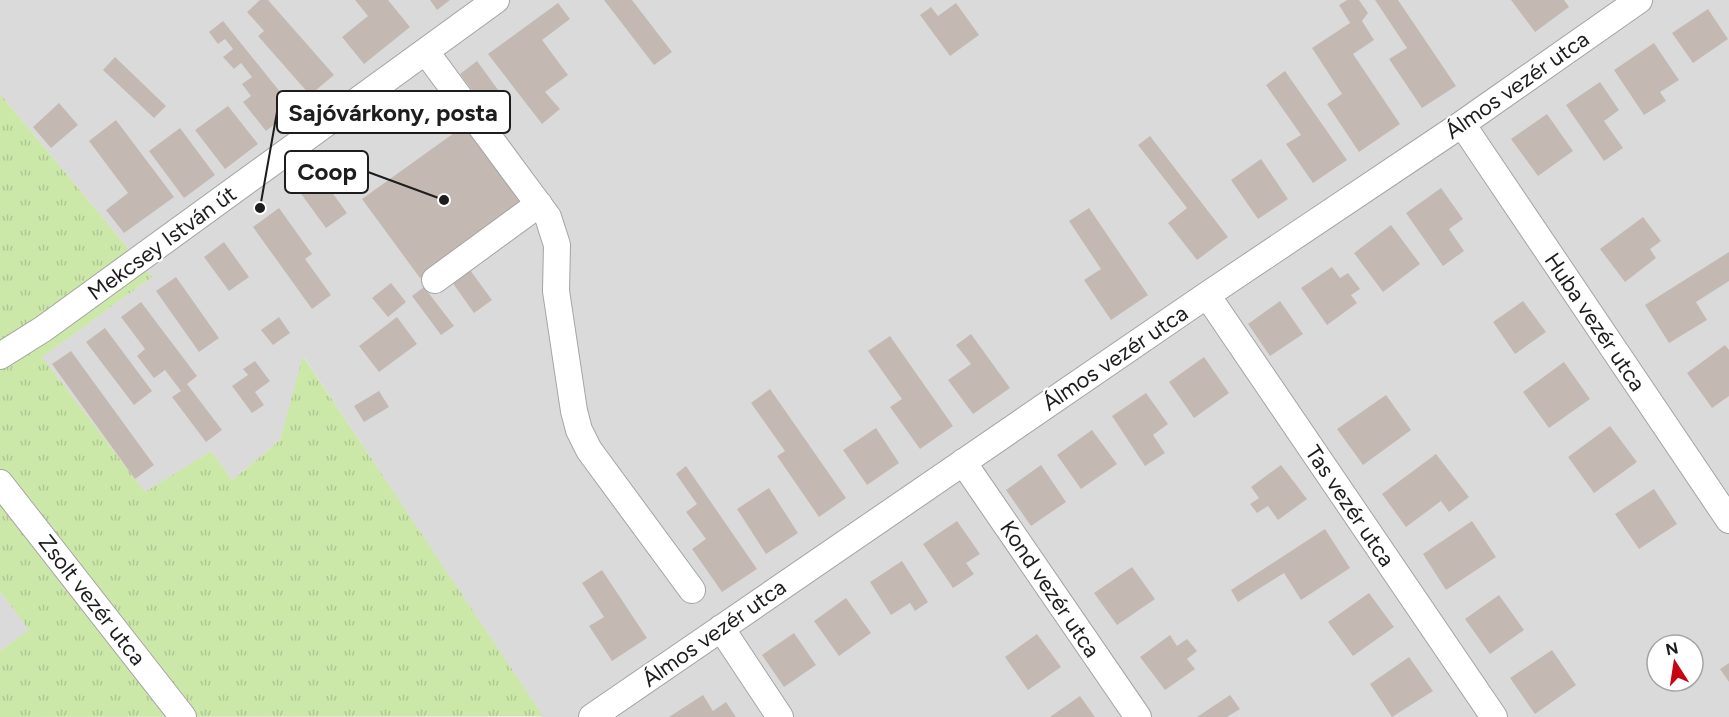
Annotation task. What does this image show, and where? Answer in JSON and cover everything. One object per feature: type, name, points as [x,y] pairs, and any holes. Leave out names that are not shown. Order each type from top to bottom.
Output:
[{"type":"street","name":"Mekcsey István út","points":[[0,357],[44,328],[496,0]]},
{"type":"street","name":"Álmos vezér utca","points":[[592,717],[1207,295],[1462,124],[1626,3]]},
{"type":"street","points":[[426,52],[548,217],[557,245],[556,291],[574,411],[579,430],[590,450],[692,590]]},
{"type":"street","name":"Huba vezér utca","points":[[1462,124],[1729,520]]},
{"type":"street","points":[[435,280],[539,204]]},
{"type":"street","name":"Tas vezér utca","points":[[1207,295],[1494,717]]},
{"type":"street","name":"Kond vezér utca","points":[[963,462],[1138,717]]},
{"type":"street","name":"Zsolt vezér utca","points":[[0,483],[183,717]]},
{"type":"street","points":[[721,628],[780,717]]},
{"type":"shaded area","points":[[0,0],[1729,0],[1729,717],[541,717],[304,357],[280,440],[232,480],[211,451],[145,493],[41,357],[152,277],[0,94]]},
{"type":"shaded area","points":[[0,591],[30,630],[0,651]]},
{"type":"green space","points":[[0,94],[152,277],[42,357],[145,492],[211,451],[232,480],[280,440],[303,356],[543,716],[0,717],[0,651],[29,630],[0,591]]},
{"type":"building","points":[[260,0],[268,0],[334,75],[310,95],[258,36],[264,31],[247,12]]},
{"type":"building","points":[[355,0],[388,0],[410,27],[364,64],[342,37],[368,16]]},
{"type":"building","points":[[430,0],[450,0],[437,10]]},
{"type":"building","points":[[604,0],[632,0],[672,52],[654,65]]},
{"type":"building","points":[[1347,0],[1359,0],[1368,13],[1362,21],[1374,40],[1353,54],[1400,124],[1359,152],[1327,104],[1342,94],[1312,48],[1350,23],[1339,5]]},
{"type":"building","points":[[1375,0],[1398,0],[1456,86],[1422,108],[1389,59],[1407,48]]},
{"type":"building","points":[[1511,0],[1564,0],[1569,7],[1535,32]]},
{"type":"building","points":[[558,3],[570,19],[542,40],[568,75],[545,92],[560,109],[542,124],[488,54]]},
{"type":"building","points":[[956,3],[979,35],[950,56],[920,15],[931,7],[938,16]]},
{"type":"building","points":[[1708,9],[1728,39],[1693,63],[1672,33]]},
{"type":"building","points":[[223,21],[294,109],[266,131],[243,102],[251,96],[242,84],[252,77],[241,63],[234,69],[223,57],[233,49],[225,39],[218,44],[209,32]]},
{"type":"building","points":[[1654,43],[1679,80],[1660,92],[1666,101],[1644,115],[1614,70]]},
{"type":"building","points":[[115,57],[166,106],[154,118],[103,70]]},
{"type":"building","points":[[477,61],[509,105],[492,117],[460,74]]},
{"type":"building","points":[[1285,71],[1347,160],[1313,183],[1286,144],[1301,135],[1266,85]]},
{"type":"building","points":[[1600,82],[1619,110],[1604,121],[1623,148],[1604,161],[1566,105]]},
{"type":"building","points":[[59,103],[78,125],[51,148],[33,127]]},
{"type":"building","points":[[228,106],[258,144],[225,169],[195,130]]},
{"type":"building","points":[[1547,114],[1573,151],[1538,176],[1511,139]]},
{"type":"building","points":[[116,120],[174,197],[124,233],[106,210],[128,193],[89,141]]},
{"type":"building","points":[[468,123],[525,202],[420,278],[362,199]]},
{"type":"building","points":[[180,128],[215,175],[184,198],[149,151]]},
{"type":"building","points":[[1150,136],[1228,237],[1197,260],[1168,223],[1187,208],[1138,145]]},
{"type":"building","points":[[1261,159],[1288,199],[1258,219],[1231,180]]},
{"type":"building","points":[[320,176],[347,213],[326,228],[299,191]]},
{"type":"building","points":[[1441,188],[1463,219],[1449,229],[1464,251],[1443,266],[1406,213]]},
{"type":"building","points":[[279,208],[312,254],[305,259],[331,295],[312,309],[253,227]]},
{"type":"building","points":[[1089,208],[1148,295],[1111,320],[1084,280],[1101,269],[1069,221]]},
{"type":"building","points":[[1643,217],[1661,241],[1650,249],[1656,258],[1625,282],[1600,249]]},
{"type":"building","points":[[1391,225],[1420,264],[1383,292],[1354,253]]},
{"type":"building","points":[[224,242],[249,277],[229,291],[204,257]]},
{"type":"building","points":[[1729,252],[1729,281],[1696,302],[1707,320],[1669,343],[1645,305]]},
{"type":"building","points":[[1332,267],[1340,278],[1348,273],[1360,289],[1351,295],[1357,303],[1327,325],[1301,288]]},
{"type":"building","points":[[470,270],[492,300],[474,313],[452,282]]},
{"type":"building","points":[[176,277],[219,338],[199,352],[156,291]]},
{"type":"building","points":[[391,283],[406,302],[388,317],[372,298]]},
{"type":"building","points":[[424,287],[454,326],[441,335],[412,296]]},
{"type":"building","points":[[1280,301],[1303,334],[1270,356],[1248,324]]},
{"type":"building","points":[[1523,301],[1546,332],[1515,354],[1493,322]]},
{"type":"building","points":[[141,302],[197,376],[187,384],[222,430],[206,442],[172,397],[181,391],[165,370],[154,378],[137,356],[145,349],[121,317]]},
{"type":"building","points":[[279,317],[290,333],[273,345],[261,330]]},
{"type":"building","points":[[397,317],[417,344],[379,372],[359,346]]},
{"type":"building","points":[[105,328],[152,391],[134,405],[86,342]]},
{"type":"building","points":[[971,334],[1010,388],[973,414],[948,380],[971,364],[956,345]]},
{"type":"building","points":[[890,336],[953,426],[920,449],[890,407],[902,399],[868,351]]},
{"type":"building","points":[[1725,345],[1729,350],[1729,396],[1712,408],[1687,373]]},
{"type":"building","points":[[71,351],[154,465],[135,479],[52,364]]},
{"type":"building","points":[[1204,357],[1229,393],[1194,418],[1169,382]]},
{"type":"building","points":[[255,361],[270,381],[255,392],[264,405],[252,413],[232,386],[248,375],[243,369]]},
{"type":"building","points":[[1564,362],[1590,399],[1549,428],[1523,392]]},
{"type":"building","points":[[770,389],[846,498],[819,517],[777,456],[785,451],[751,403]]},
{"type":"building","points":[[379,391],[389,407],[364,422],[354,406]]},
{"type":"building","points":[[1146,393],[1168,424],[1153,435],[1165,453],[1145,466],[1112,416]]},
{"type":"building","points":[[1386,395],[1411,430],[1363,465],[1337,429]]},
{"type":"building","points":[[1610,426],[1637,462],[1594,493],[1568,457]]},
{"type":"building","points":[[876,428],[899,463],[867,485],[843,450]]},
{"type":"building","points":[[1092,430],[1117,464],[1081,489],[1057,455]]},
{"type":"building","points":[[1436,454],[1469,497],[1449,512],[1441,501],[1406,527],[1382,494]]},
{"type":"building","points":[[1041,465],[1066,502],[1031,526],[1006,490]]},
{"type":"building","points":[[1281,465],[1307,499],[1278,520],[1268,506],[1257,513],[1250,504],[1259,498],[1251,487]]},
{"type":"building","points":[[686,466],[757,569],[722,592],[692,549],[706,539],[686,512],[697,504],[676,474]]},
{"type":"building","points":[[769,488],[798,533],[766,554],[737,509]]},
{"type":"building","points":[[1654,489],[1677,524],[1639,549],[1615,514]]},
{"type":"building","points":[[957,521],[980,554],[966,563],[974,574],[953,588],[923,544]]},
{"type":"building","points":[[1472,521],[1496,557],[1446,590],[1423,554]]},
{"type":"building","points":[[1325,529],[1350,568],[1301,600],[1284,573],[1238,602],[1231,590]]},
{"type":"building","points":[[902,561],[928,602],[915,611],[910,603],[891,615],[870,582]]},
{"type":"building","points":[[1132,567],[1155,599],[1117,625],[1094,593]]},
{"type":"building","points":[[602,570],[647,638],[612,661],[589,626],[604,617],[582,583]]},
{"type":"building","points":[[1369,593],[1394,627],[1353,656],[1328,622]]},
{"type":"building","points":[[1499,595],[1524,630],[1490,654],[1465,619]]},
{"type":"building","points":[[846,598],[871,633],[839,656],[814,621]]},
{"type":"building","points":[[794,633],[816,665],[784,687],[762,655]]},
{"type":"building","points":[[1037,634],[1061,667],[1028,690],[1005,657]]},
{"type":"building","points":[[1170,635],[1177,646],[1187,639],[1197,651],[1187,659],[1195,669],[1165,690],[1140,657]]},
{"type":"building","points":[[1552,650],[1576,685],[1535,714],[1510,678]]},
{"type":"building","points":[[1409,657],[1433,691],[1392,717],[1370,684]]},
{"type":"building","points":[[1729,663],[1729,682],[1720,669]]},
{"type":"building","points":[[703,695],[713,711],[726,702],[736,717],[669,717]]},
{"type":"building","points":[[1230,695],[1240,709],[1227,717],[1197,717]]},
{"type":"building","points":[[1080,696],[1095,717],[1050,717]]},
{"type":"place","name":"Coop","points":[[444,200]]},
{"type":"place","name":"Sajóvárkony, posta","points":[[260,208]]}]
